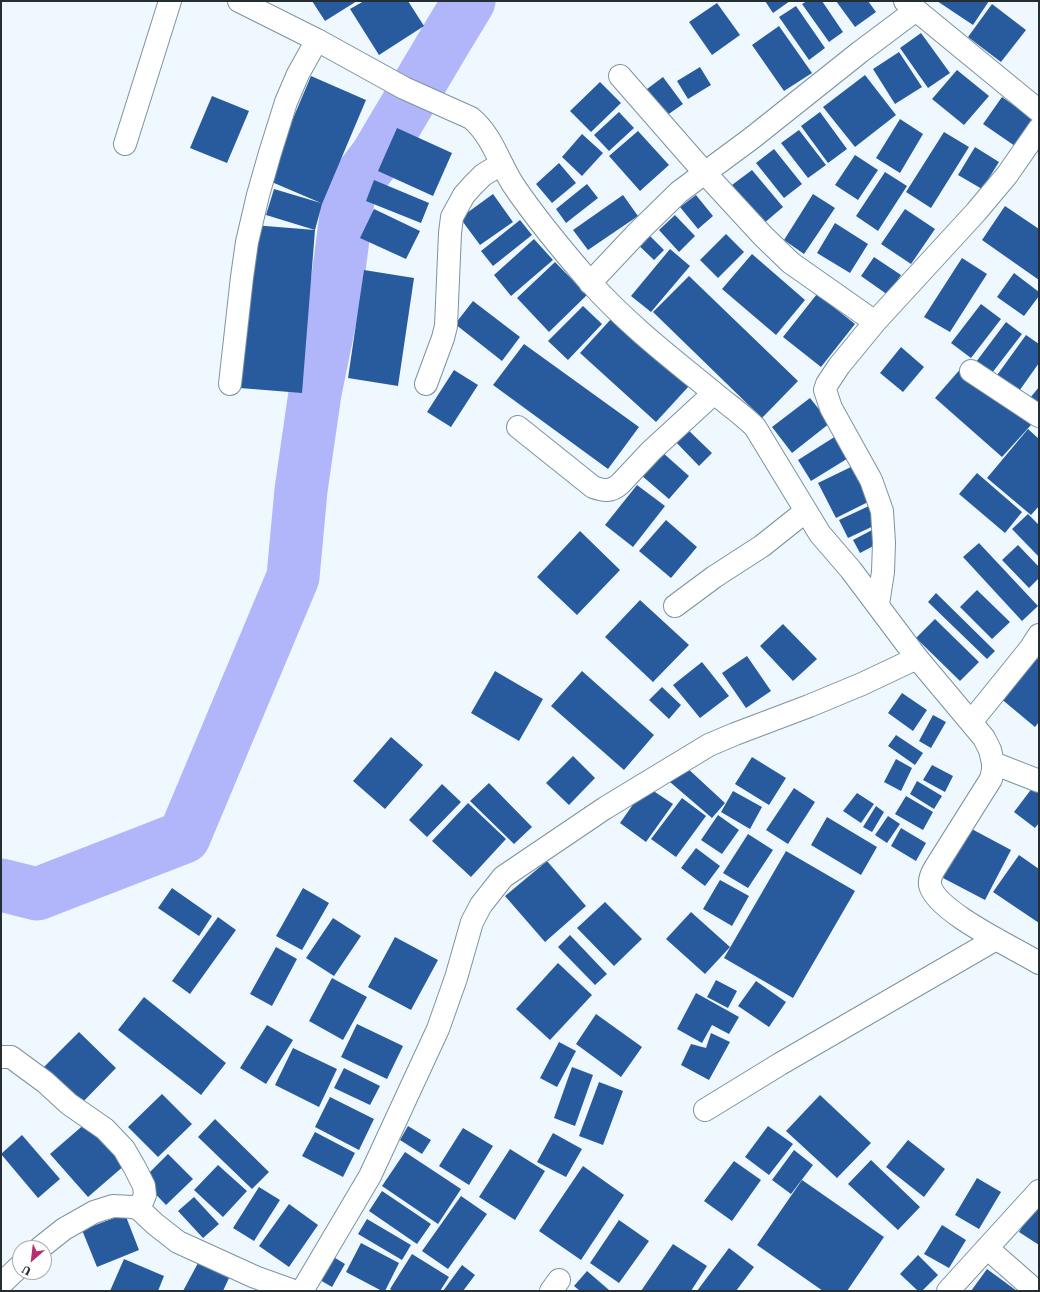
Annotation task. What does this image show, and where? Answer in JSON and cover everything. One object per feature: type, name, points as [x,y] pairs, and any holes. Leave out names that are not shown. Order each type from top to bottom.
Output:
[{"type":"street","points":[[125,144],[170,1]]},
{"type":"street","points":[[239,1],[317,40],[404,88],[471,118],[485,133],[514,185],[548,232],[590,282],[640,332],[714,393],[746,417],[755,427],[820,534],[851,570],[918,658],[984,738],[990,750],[993,762],[993,770],[990,779],[934,868],[930,886],[945,906],[976,929],[1039,963]]},
{"type":"street","points":[[590,282],[679,192],[704,172],[752,138],[860,52],[910,5],[1039,111]]},
{"type":"street","points":[[230,384],[247,242],[258,195],[286,102],[298,74],[317,40]]},
{"type":"street","points":[[620,76],[704,172],[763,236],[791,263],[875,322]]},
{"type":"street","points":[[878,604],[883,572],[884,544],[882,511],[870,480],[831,408],[825,390],[827,384],[839,366],[875,322],[976,212],[1007,175],[1039,129]]},
{"type":"street","points":[[426,384],[444,338],[446,326],[452,217],[464,195],[473,185],[483,175],[501,164]]},
{"type":"street","points":[[970,371],[1039,416]]},
{"type":"street","points":[[518,427],[593,487],[606,491],[616,488],[651,451],[714,393]]},
{"type":"street","points":[[675,606],[714,577],[762,546],[806,511]]},
{"type":"street","points":[[970,722],[1030,649],[1039,635]]},
{"type":"street","points":[[302,1291],[370,1176],[438,1029],[456,978],[472,922],[481,905],[503,877],[605,808],[709,745],[862,684],[918,658]]},
{"type":"street","points":[[993,762],[1039,782]]},
{"type":"street","points":[[705,1110],[780,1064],[996,939]]},
{"type":"street","points":[[5,1057],[46,1082],[69,1104],[105,1129],[124,1149],[144,1186],[145,1195],[139,1209]]},
{"type":"street","points":[[948,1291],[1039,1191]]},
{"type":"street","points":[[50,1240],[64,1229],[94,1212],[113,1206],[124,1206],[139,1209],[166,1234],[178,1242],[243,1272],[294,1291]]},
{"type":"street","points":[[987,1248],[1036,1291]]},
{"type":"street","points":[[1,1284],[12,1274]]},
{"type":"building","points":[[312,1],[357,1],[325,21]]},
{"type":"building","points":[[364,1],[408,1],[424,26],[379,55],[350,9]]},
{"type":"building","points":[[765,1],[790,1],[773,13]]},
{"type":"building","points":[[807,1],[822,1],[843,32],[829,42],[802,4]]},
{"type":"building","points":[[836,1],[868,1],[876,12],[855,27]]},
{"type":"building","points":[[937,1],[989,1],[973,25]]},
{"type":"building","points":[[717,3],[740,35],[712,55],[689,22]]},
{"type":"building","points":[[992,4],[1026,30],[1001,62],[968,37]]},
{"type":"building","points":[[796,6],[825,48],[809,60],[779,17]]},
{"type":"building","points":[[779,26],[812,73],[784,91],[752,45]]},
{"type":"building","points":[[921,33],[950,73],[928,88],[900,48]]},
{"type":"building","points":[[899,52],[922,87],[895,104],[873,69]]},
{"type":"building","points":[[700,67],[711,85],[688,99],[677,81]]},
{"type":"building","points":[[957,70],[989,96],[964,125],[932,99]]},
{"type":"building","points":[[865,75],[896,115],[855,147],[823,107]]},
{"type":"building","points":[[311,76],[366,100],[322,204],[315,230],[266,215],[274,189],[321,203],[267,180]]},
{"type":"building","points":[[663,77],[683,104],[663,118],[643,92]]},
{"type":"building","points":[[600,82],[621,103],[591,132],[570,111]]},
{"type":"building","points":[[212,96],[249,111],[227,163],[190,148]]},
{"type":"building","points":[[1002,97],[1033,119],[1015,146],[983,124]]},
{"type":"building","points":[[619,112],[634,128],[609,151],[594,135]]},
{"type":"building","points":[[820,112],[847,149],[828,163],[801,126]]},
{"type":"building","points":[[900,119],[923,134],[900,173],[876,158]]},
{"type":"building","points":[[397,128],[452,153],[433,196],[378,171]]},
{"type":"building","points":[[799,130],[826,165],[808,178],[781,143]]},
{"type":"building","points":[[638,131],[669,165],[640,191],[609,156]]},
{"type":"building","points":[[944,132],[969,147],[931,208],[906,192]]},
{"type":"building","points":[[582,134],[603,153],[582,176],[562,157]]},
{"type":"building","points":[[975,147],[999,162],[982,189],[958,175]]},
{"type":"building","points":[[774,149],[802,184],[784,198],[756,163]]},
{"type":"building","points":[[855,155],[878,170],[858,200],[835,185]]},
{"type":"building","points":[[559,163],[576,183],[552,203],[536,184]]},
{"type":"building","points":[[752,170],[783,207],[763,224],[732,185]]},
{"type":"building","points":[[885,172],[907,186],[878,231],[856,216]]},
{"type":"building","points":[[374,180],[429,203],[421,223],[366,201]]},
{"type":"building","points":[[587,184],[598,198],[566,223],[556,209]]},
{"type":"building","points":[[493,194],[513,222],[480,245],[460,218]]},
{"type":"building","points":[[813,194],[835,208],[804,254],[784,240]]},
{"type":"building","points":[[623,195],[638,216],[588,250],[573,230]]},
{"type":"building","points":[[696,195],[713,216],[698,229],[680,207]]},
{"type":"building","points":[[1005,206],[1039,229],[1039,280],[982,240]]},
{"type":"building","points":[[374,209],[420,231],[406,259],[360,238]]},
{"type":"building","points":[[905,209],[935,229],[911,264],[881,244]]},
{"type":"building","points":[[675,215],[695,236],[679,252],[659,230]]},
{"type":"building","points":[[520,220],[532,235],[493,266],[481,251]]},
{"type":"building","points":[[835,223],[868,244],[850,273],[817,253]]},
{"type":"building","points":[[253,225],[315,230],[302,393],[240,388]]},
{"type":"building","points":[[643,229],[664,250],[654,260],[633,240]]},
{"type":"building","points":[[726,234],[744,252],[718,278],[700,260]]},
{"type":"building","points":[[534,239],[553,260],[511,296],[494,275]]},
{"type":"building","points":[[670,249],[690,266],[651,312],[631,296]]},
{"type":"building","points":[[752,254],[805,300],[776,335],[722,289]]},
{"type":"building","points":[[874,257],[901,275],[888,295],[861,276]]},
{"type":"building","points":[[962,258],[987,274],[950,332],[924,317]]},
{"type":"building","points":[[555,262],[587,295],[549,332],[517,298]]},
{"type":"building","points":[[364,270],[414,278],[398,386],[348,378]]},
{"type":"building","points":[[1014,273],[1039,292],[1039,296],[1024,316],[997,297]]},
{"type":"building","points":[[689,276],[798,381],[762,418],[653,312]]},
{"type":"building","points":[[817,294],[855,324],[821,367],[783,337]]},
{"type":"building","points":[[473,301],[520,337],[502,361],[455,324]]},
{"type":"building","points":[[981,304],[1001,319],[971,358],[951,343]]},
{"type":"building","points":[[583,306],[602,324],[568,360],[548,341]]},
{"type":"building","points":[[612,318],[689,386],[656,422],[580,353]]},
{"type":"building","points":[[1006,322],[1022,334],[992,373],[976,362]]},
{"type":"building","points":[[1026,335],[1039,344],[1039,363],[1017,394],[995,378]]},
{"type":"building","points":[[524,344],[639,427],[608,469],[493,385]]},
{"type":"building","points":[[901,347],[924,367],[903,392],[880,373]]},
{"type":"building","points":[[963,366],[1031,425],[1002,457],[935,398]]},
{"type":"building","points":[[454,370],[478,385],[451,427],[427,412]]},
{"type":"building","points":[[1039,387],[1039,405],[1030,398]]},
{"type":"building","points":[[810,398],[830,423],[792,453],[772,427]]},
{"type":"building","points":[[683,425],[712,453],[699,466],[671,437]]},
{"type":"building","points":[[1028,429],[1039,439],[1039,506],[1031,515],[987,478]]},
{"type":"building","points":[[836,436],[850,457],[811,481],[798,460]]},
{"type":"building","points":[[662,452],[689,476],[669,499],[641,475]]},
{"type":"building","points":[[855,465],[872,500],[836,518],[818,483]]},
{"type":"building","points":[[977,473],[1022,512],[1005,533],[959,494]]},
{"type":"building","points":[[637,485],[665,506],[633,547],[605,525]]},
{"type":"building","points":[[871,505],[880,523],[848,538],[839,520]]},
{"type":"building","points":[[1028,514],[1039,525],[1039,557],[1012,529]]},
{"type":"building","points":[[666,520],[697,547],[671,578],[639,551]]},
{"type":"building","points":[[874,529],[881,542],[860,553],[853,540]]},
{"type":"building","points":[[580,531],[620,570],[577,615],[537,577]]},
{"type":"building","points":[[979,543],[1038,606],[1022,621],[963,557]]},
{"type":"building","points":[[1018,545],[1039,567],[1039,578],[1029,588],[1002,560]]},
{"type":"building","points":[[977,590],[1010,622],[992,639],[960,607]]},
{"type":"building","points":[[936,593],[995,651],[987,659],[928,602]]},
{"type":"building","points":[[640,600],[689,645],[653,682],[605,637]]},
{"type":"building","points":[[935,619],[979,662],[960,681],[916,638]]},
{"type":"building","points":[[783,624],[817,659],[793,681],[760,646]]},
{"type":"building","points":[[747,656],[771,691],[746,708],[722,673]]},
{"type":"building","points":[[1034,656],[1039,660],[1039,722],[1035,727],[999,697]]},
{"type":"building","points":[[702,662],[729,696],[700,718],[673,685]]},
{"type":"building","points":[[495,671],[543,699],[519,741],[471,713]]},
{"type":"building","points":[[582,671],[654,735],[624,770],[551,706]]},
{"type":"building","points":[[662,687],[681,705],[669,719],[649,700]]},
{"type":"building","points":[[902,693],[927,710],[913,731],[888,713]]},
{"type":"building","points":[[933,715],[946,722],[931,748],[919,741]]},
{"type":"building","points":[[896,735],[923,753],[915,765],[888,746]]},
{"type":"building","points":[[391,737],[423,765],[385,809],[353,781]]},
{"type":"building","points":[[573,756],[595,778],[569,805],[546,783]]},
{"type":"building","points":[[752,757],[786,778],[769,805],[735,784]]},
{"type":"building","points":[[896,759],[912,768],[901,791],[884,782]]},
{"type":"building","points":[[932,765],[953,776],[945,792],[923,780]]},
{"type":"building","points":[[685,766],[725,803],[712,818],[670,782]]},
{"type":"building","points":[[917,781],[942,796],[934,809],[910,794]]},
{"type":"building","points":[[489,783],[532,827],[514,844],[470,801]]},
{"type":"building","points":[[1036,783],[1039,786],[1039,823],[1035,828],[1014,812]]},
{"type":"building","points":[[442,784],[461,802],[427,837],[409,820]]},
{"type":"building","points":[[646,786],[673,804],[646,842],[620,823]]},
{"type":"building","points":[[794,788],[815,802],[788,844],[766,830]]},
{"type":"building","points":[[733,791],[762,807],[750,829],[721,812]]},
{"type":"building","points":[[857,793],[874,804],[861,823],[843,811]]},
{"type":"building","points":[[906,796],[933,812],[923,830],[895,814]]},
{"type":"building","points":[[682,798],[706,816],[676,857],[651,839]]},
{"type":"building","points":[[468,803],[506,839],[471,877],[432,841]]},
{"type":"building","points":[[876,806],[884,812],[872,832],[863,827]]},
{"type":"building","points":[[718,815],[739,830],[722,854],[701,840]]},
{"type":"building","points":[[888,816],[900,824],[887,843],[875,835]]},
{"type":"building","points":[[827,817],[877,847],[861,875],[811,845]]},
{"type":"building","points":[[968,827],[1011,850],[985,900],[943,878]]},
{"type":"building","points":[[901,828],[926,843],[916,861],[891,846]]},
{"type":"building","points":[[748,834],[773,850],[748,888],[723,873]]},
{"type":"building","points":[[696,848],[720,866],[705,886],[681,868]]},
{"type":"building","points":[[786,851],[855,891],[793,998],[724,958]]},
{"type":"building","points":[[1019,855],[1039,869],[1039,923],[993,892]]},
{"type":"building","points":[[547,861],[586,906],[545,942],[505,896]]},
{"type":"building","points":[[720,880],[749,896],[732,926],[703,909]]},
{"type":"building","points":[[172,888],[212,916],[199,936],[158,908]]},
{"type":"building","points":[[303,888],[329,903],[302,950],[276,936]]},
{"type":"building","points":[[605,902],[642,939],[614,966],[577,928]]},
{"type":"building","points":[[691,912],[730,947],[705,974],[666,939]]},
{"type":"building","points":[[218,917],[236,930],[190,994],[172,981]]},
{"type":"building","points":[[333,918],[361,936],[334,976],[306,958]]},
{"type":"building","points":[[570,935],[607,974],[595,985],[558,947]]},
{"type":"building","points":[[395,937],[438,960],[411,1010],[368,987]]},
{"type":"building","points":[[276,947],[297,959],[272,1006],[250,994]]},
{"type":"building","points":[[558,963],[592,995],[550,1040],[516,1009]]},
{"type":"building","points":[[332,978],[367,997],[343,1040],[309,1021]]},
{"type":"building","points":[[716,980],[737,991],[728,1008],[707,997]]},
{"type":"building","points":[[756,981],[786,1002],[769,1027],[738,1006]]},
{"type":"building","points":[[696,993],[739,1017],[729,1034],[712,1025],[702,1043],[677,1029]]},
{"type":"building","points":[[144,997],[226,1063],[201,1095],[118,1030]]},
{"type":"building","points":[[596,1014],[642,1047],[621,1077],[576,1044]]},
{"type":"building","points":[[357,1024],[403,1046],[387,1079],[341,1057]]},
{"type":"building","points":[[267,1025],[293,1040],[266,1084],[240,1068]]},
{"type":"building","points":[[79,1032],[116,1068],[77,1108],[39,1072]]},
{"type":"building","points":[[711,1033],[730,1042],[709,1080],[681,1065],[691,1044],[706,1048]]},
{"type":"building","points":[[559,1042],[576,1051],[557,1087],[540,1078]]},
{"type":"building","points":[[293,1048],[337,1069],[319,1107],[275,1085]]},
{"type":"building","points":[[572,1067],[593,1075],[575,1126],[554,1118]]},
{"type":"building","points":[[344,1068],[380,1086],[370,1105],[334,1088]]},
{"type":"building","points":[[599,1082],[623,1091],[603,1145],[579,1136]]},
{"type":"building","points":[[162,1094],[192,1124],[158,1157],[128,1127]]},
{"type":"building","points":[[820,1095],[871,1143],[837,1178],[786,1131]]},
{"type":"building","points":[[330,1097],[374,1119],[359,1150],[315,1127]]},
{"type":"building","points":[[215,1119],[269,1172],[252,1189],[198,1137]]},
{"type":"building","points":[[87,1122],[125,1165],[88,1197],[50,1154]]},
{"type":"building","points":[[408,1126],[431,1140],[422,1154],[400,1140]]},
{"type":"building","points":[[768,1126],[793,1144],[769,1175],[745,1157]]},
{"type":"building","points":[[463,1128],[493,1146],[469,1185],[439,1166]]},
{"type":"building","points":[[315,1132],[355,1153],[343,1177],[302,1156]]},
{"type":"building","points":[[553,1133],[582,1149],[566,1177],[537,1162]]},
{"type":"building","points":[[22,1135],[60,1179],[38,1198],[1,1154]]},
{"type":"building","points":[[908,1140],[945,1169],[924,1197],[886,1167]]},
{"type":"building","points":[[510,1149],[545,1171],[515,1220],[479,1197]]},
{"type":"building","points":[[794,1150],[813,1165],[791,1194],[772,1180]]},
{"type":"building","points":[[405,1152],[461,1189],[438,1224],[382,1186]]},
{"type":"building","points":[[168,1154],[193,1179],[166,1205],[142,1180]]},
{"type":"building","points":[[871,1160],[920,1207],[898,1230],[848,1184]]},
{"type":"building","points":[[734,1161],[761,1180],[732,1221],[704,1201]]},
{"type":"building","points":[[218,1165],[247,1191],[223,1217],[194,1190]]},
{"type":"building","points":[[583,1166],[624,1195],[581,1260],[539,1231]]},
{"type":"building","points":[[977,1178],[1001,1192],[979,1229],[955,1215]]},
{"type":"building","points":[[802,1180],[884,1237],[847,1291],[823,1291],[757,1245]]},
{"type":"building","points":[[259,1187],[280,1200],[254,1241],[233,1228]]},
{"type":"building","points":[[382,1191],[431,1224],[417,1244],[369,1211]]},
{"type":"building","points":[[461,1196],[487,1214],[448,1269],[422,1251]]},
{"type":"building","points":[[194,1197],[219,1224],[203,1238],[178,1211]]},
{"type":"building","points":[[1039,1199],[1039,1245],[1019,1232]]},
{"type":"building","points":[[289,1204],[318,1225],[289,1267],[259,1246]]},
{"type":"building","points":[[125,1214],[139,1250],[97,1267],[82,1230]]},
{"type":"building","points":[[367,1219],[411,1245],[402,1260],[358,1234]]},
{"type":"building","points":[[619,1220],[649,1241],[619,1283],[590,1263]]},
{"type":"building","points":[[942,1225],[966,1240],[949,1268],[924,1254]]},
{"type":"building","points":[[361,1243],[399,1263],[385,1291],[382,1291],[346,1272]]},
{"type":"building","points":[[673,1244],[707,1266],[691,1291],[641,1291]]},
{"type":"building","points":[[729,1248],[754,1267],[736,1291],[697,1291]]},
{"type":"building","points":[[327,1253],[345,1264],[332,1287],[313,1276]]},
{"type":"building","points":[[412,1254],[449,1277],[440,1291],[393,1291],[390,1289]]},
{"type":"building","points":[[918,1255],[938,1275],[922,1291],[918,1291],[900,1274]]},
{"type":"building","points":[[124,1259],[164,1276],[158,1291],[110,1291]]},
{"type":"building","points":[[198,1263],[229,1278],[223,1291],[183,1291]]},
{"type":"building","points":[[462,1265],[475,1275],[463,1291],[443,1291]]},
{"type":"building","points":[[987,1269],[1017,1291],[971,1291]]},
{"type":"building","points":[[587,1271],[609,1290],[580,1291],[574,1286]]},
{"type":"waterway","points":[[1,885],[37,894],[184,837],[293,577],[301,490],[315,393],[337,285],[349,192],[376,157],[469,1]]}]
